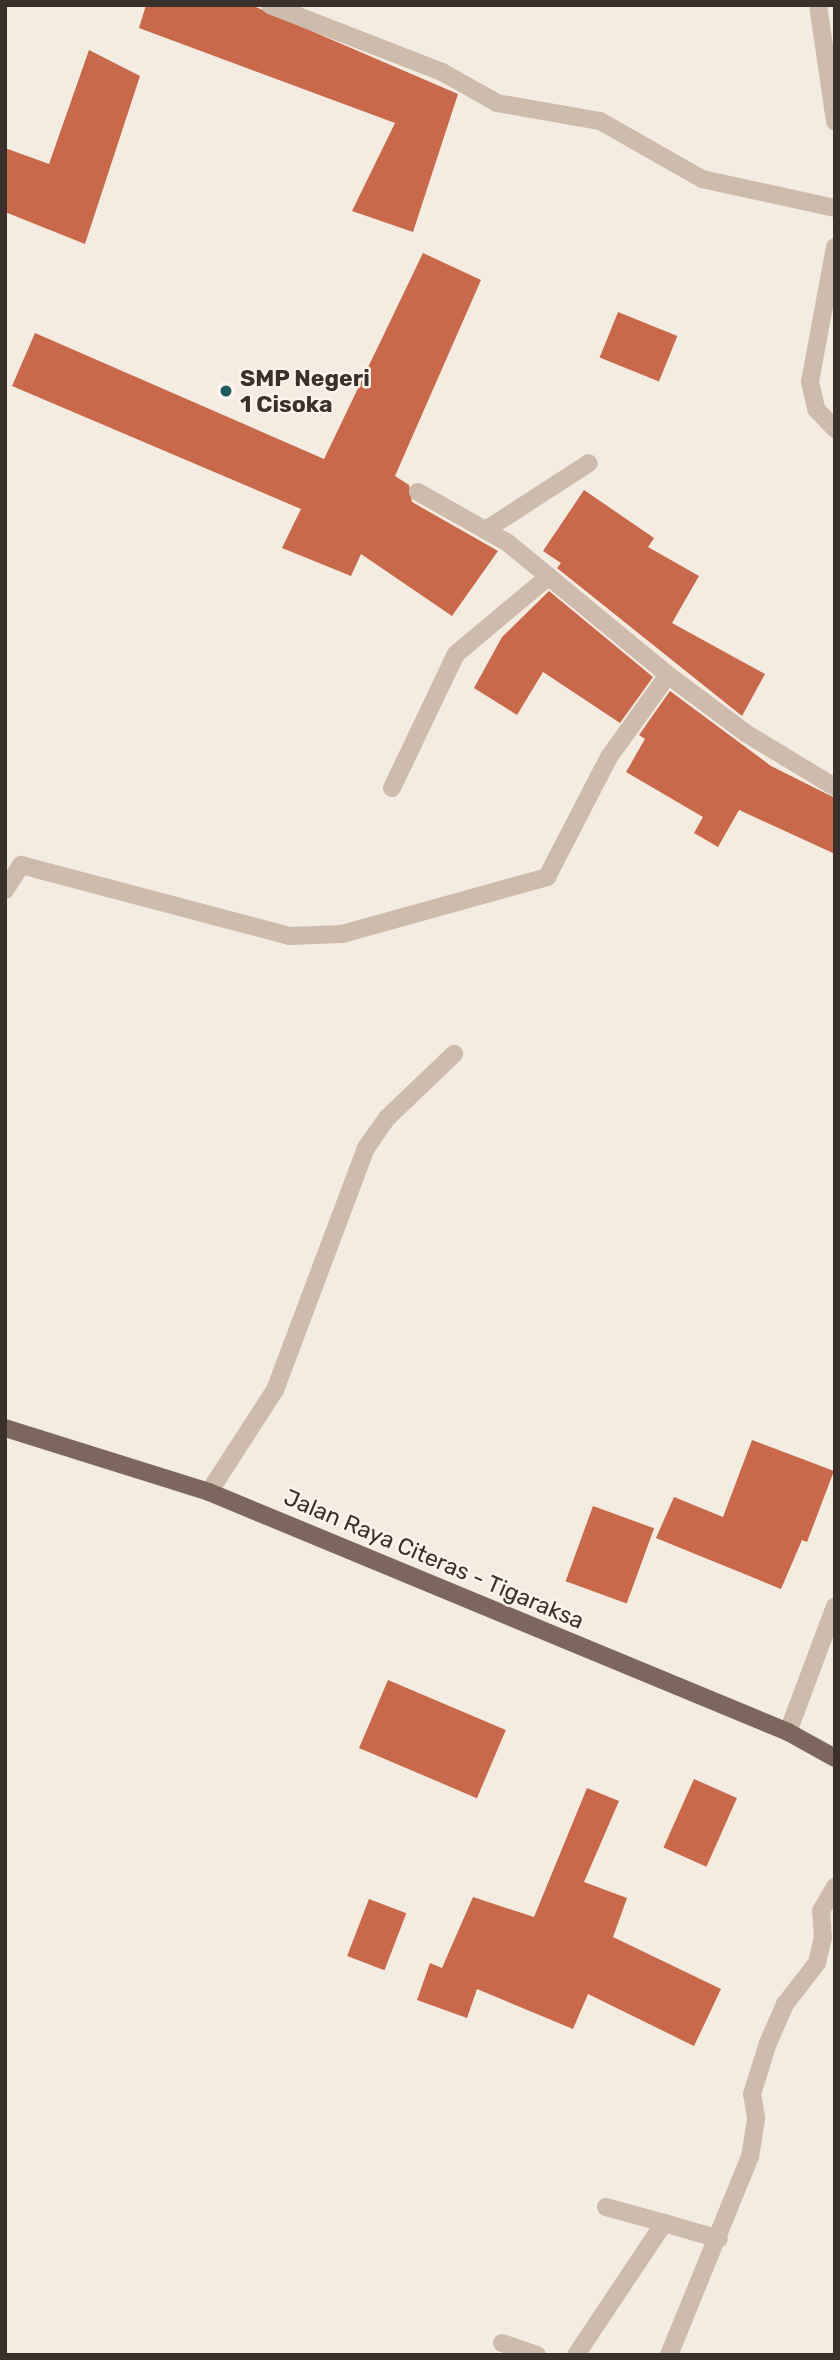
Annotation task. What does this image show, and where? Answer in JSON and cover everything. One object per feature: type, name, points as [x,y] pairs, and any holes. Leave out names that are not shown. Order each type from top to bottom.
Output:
[{"type":"main road","name":"Jalan Raya Citeras - Tigaraksa","points":[[5,1429],[209,1492],[788,1732],[835,1758]]},
{"type":"street","points":[[270,5],[442,72],[497,103],[600,121],[702,179],[763,197],[835,208]]},
{"type":"street","points":[[818,5],[835,122]]},
{"type":"street","points":[[835,247],[810,382],[816,409],[835,429]]},
{"type":"street","points":[[487,530],[589,463]]},
{"type":"street","points":[[418,492],[487,530],[668,675],[747,734],[835,788]]},
{"type":"street","points":[[392,789],[456,654],[547,578]]},
{"type":"street","points":[[5,890],[21,865],[289,936],[342,934],[547,877],[609,757],[668,675]]},
{"type":"street","points":[[209,1492],[275,1390],[366,1148],[387,1118],[454,1054]]},
{"type":"street","points":[[788,1732],[835,1606]]},
{"type":"street","points":[[670,2355],[750,2157],[756,2118],[752,2094],[768,2043],[785,2004],[817,1963],[823,1938],[821,1912],[835,1887]]},
{"type":"street","points":[[606,2207],[719,2239]]},
{"type":"street","points":[[576,2355],[664,2223]]},
{"type":"street","points":[[502,2343],[537,2355]]},
{"type":"building","points":[[146,5],[251,5],[458,94],[413,232],[352,211],[395,123],[139,28]]},
{"type":"building","points":[[89,50],[140,76],[85,244],[5,212],[5,148],[49,164]]},
{"type":"building","points":[[423,253],[481,280],[395,476],[409,485],[412,502],[498,551],[452,616],[361,554],[351,576],[282,548],[301,509],[12,386],[35,333],[324,459]]},
{"type":"building","points":[[618,312],[677,336],[659,381],[600,357]]},
{"type":"building","points":[[584,490],[654,538],[648,547],[699,576],[672,623],[765,674],[742,716],[557,568],[561,563],[543,551]]},
{"type":"building","points":[[549,591],[653,677],[620,723],[543,672],[517,715],[474,688],[502,637]]},
{"type":"building","points":[[670,691],[771,766],[835,798],[835,854],[739,810],[718,847],[694,833],[703,817],[626,772],[645,739],[639,735]]},
{"type":"building","points":[[752,1440],[834,1471],[807,1542],[802,1540],[781,1589],[656,1538],[674,1497],[723,1517]]},
{"type":"building","points":[[593,1506],[654,1528],[627,1603],[566,1581]]},
{"type":"building","points":[[388,1680],[506,1730],[477,1798],[359,1748]]},
{"type":"building","points":[[694,1779],[737,1798],[706,1867],[663,1848]]},
{"type":"building","points":[[587,1788],[619,1801],[584,1882],[627,1898],[613,1937],[721,1989],[694,2046],[588,1994],[573,2029],[477,1989],[467,2018],[417,2000],[430,1963],[442,1968],[473,1897],[534,1917]]},
{"type":"building","points":[[369,1899],[406,1913],[384,1970],[347,1956]]},
{"type":"place","name":"SMP Negeri 1 Cisoka","points":[[226,391]]}]
